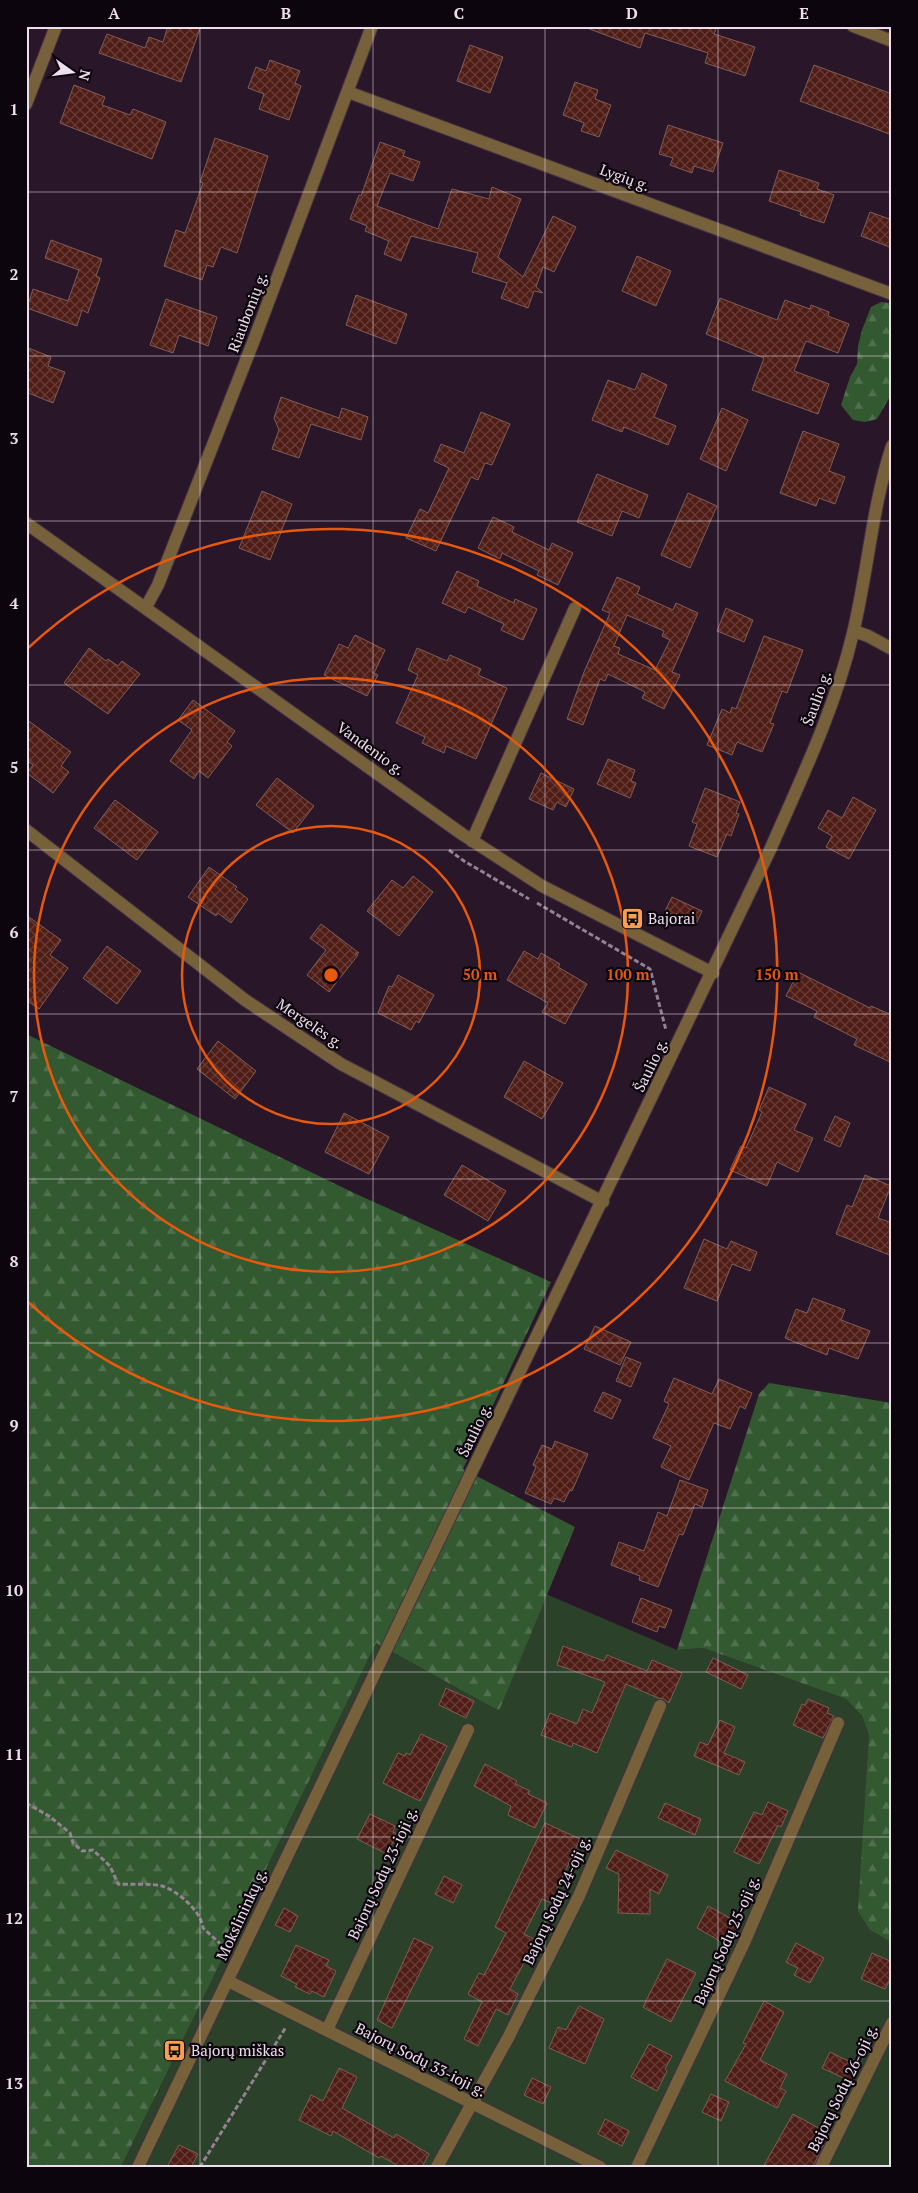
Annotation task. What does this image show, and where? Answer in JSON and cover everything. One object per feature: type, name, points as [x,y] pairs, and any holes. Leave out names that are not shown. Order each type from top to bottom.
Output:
[{"type":"street","points":[[26,104],[56,26]]},
{"type":"street","name":"Riaubonių g.","points":[[146,607],[158,585],[188,510],[372,26]]},
{"type":"street","points":[[853,26],[892,41]]},
{"type":"street","name":"Lygių g.","points":[[348,92],[892,294]]},
{"type":"street","name":"Šaulio g.","points":[[373,1675],[713,973],[808,764],[838,690],[854,631],[881,479],[892,446]]},
{"type":"street","name":"Vandenio g.","points":[[26,523],[472,841],[542,886],[713,973]]},
{"type":"street","points":[[472,841],[575,608]]},
{"type":"street","points":[[854,631],[892,649]]},
{"type":"street","name":"Mergelės g.","points":[[26,830],[245,1000],[341,1064],[603,1202]]},
{"type":"street","name":"Mokslininkų g.","points":[[138,2167],[373,1675]]},
{"type":"street","name":"Bajorų Sodų 24-oji g.","points":[[437,2167],[508,2038],[579,1896],[660,1706]]},
{"type":"street","name":"Bajorų Sodų 25-oji g.","points":[[637,2167],[744,1943],[838,1723]]},
{"type":"street","name":"Bajorų Sodų 23-ioji g.","points":[[326,2030],[468,1730]]},
{"type":"street","name":"Bajorų Sodų 33-ioji g.","points":[[228,1981],[600,2167]]},
{"type":"street","name":"Bajorų Sodų 26-oji g.","points":[[821,2167],[892,2023]]},
{"type":"path","points":[[449,850],[464,861],[650,970],[673,1055]]},
{"type":"path","points":[[26,1804],[48,1816],[70,1833],[73,1843],[82,1851],[92,1850],[104,1860],[110,1866],[118,1884],[163,1886],[184,1899],[192,1906],[202,1922],[203,1928],[238,1959]]},
{"type":"path","points":[[200,2167],[294,2014]]},
{"type":"green space","points":[[881,302],[892,303],[892,393],[877,419],[865,422],[853,420],[841,405],[850,377],[857,364],[858,346],[862,330],[871,307]]},
{"type":"green space","points":[[26,1034],[354,1193],[551,1282],[463,1469],[575,1527],[499,1711],[376,1643],[121,2167],[26,2167]]},
{"type":"green space","points":[[769,1383],[892,1403],[892,1943],[870,1930],[858,1911],[869,1736],[862,1716],[846,1699],[703,1648],[677,1650],[759,1394]]},
{"type":"green space","points":[[546,1594],[677,1650],[703,1648],[846,1699],[862,1716],[869,1736],[870,1930],[892,1943],[892,2167],[121,2167],[376,1643],[499,1711]]},
{"type":"building","points":[[168,26],[201,26],[181,82],[99,53],[107,34],[145,48],[149,37],[163,42]]},
{"type":"building","points":[[587,26],[717,26],[714,34],[755,47],[745,76],[705,63],[708,53],[645,33],[640,48],[587,28]]},
{"type":"building","points":[[470,45],[503,57],[490,93],[457,81]]},
{"type":"building","points":[[270,60],[300,71],[295,83],[301,86],[289,120],[259,109],[264,94],[248,88],[256,67],[266,71]]},
{"type":"building","points":[[814,65],[892,94],[892,135],[800,101]]},
{"type":"building","points":[[575,82],[598,90],[595,99],[611,105],[599,137],[581,131],[584,123],[563,115]]},
{"type":"building","points":[[74,85],[105,97],[102,105],[130,115],[133,109],[166,122],[152,159],[60,123]]},
{"type":"building","points":[[668,125],[723,143],[713,172],[694,166],[692,173],[670,165],[673,158],[659,154]]},
{"type":"building","points":[[215,138],[268,156],[237,253],[221,247],[213,267],[207,265],[202,280],[164,266],[176,230],[185,233],[203,183],[200,182]]},
{"type":"building","points":[[380,142],[405,151],[403,156],[420,162],[413,181],[390,173],[377,206],[438,229],[452,189],[489,199],[492,187],[521,199],[498,257],[523,277],[553,216],[576,227],[554,272],[543,267],[536,287],[543,293],[534,291],[528,308],[501,298],[507,283],[472,272],[478,253],[411,236],[401,261],[384,254],[389,241],[365,231],[367,226],[350,219],[359,195],[361,196]]},
{"type":"building","points":[[779,170],[819,183],[817,189],[834,195],[824,223],[800,215],[801,212],[769,201]]},
{"type":"building","points":[[870,212],[892,220],[892,248],[861,236]]},
{"type":"building","points":[[51,240],[102,259],[96,276],[100,278],[88,313],[82,310],[77,326],[27,308],[33,289],[68,301],[79,270],[45,258]]},
{"type":"building","points":[[637,256],[671,271],[656,306],[622,291]]},
{"type":"building","points":[[356,295],[407,314],[396,344],[346,325]]},
{"type":"building","points":[[720,298],[777,320],[785,300],[810,309],[811,305],[829,312],[828,316],[849,324],[838,353],[806,341],[794,371],[829,384],[818,414],[752,390],[764,358],[706,334]]},
{"type":"building","points":[[166,299],[217,317],[208,346],[179,335],[173,353],[150,345]]},
{"type":"building","points":[[26,347],[51,357],[48,366],[65,372],[53,403],[26,392]]},
{"type":"building","points":[[642,373],[667,385],[654,417],[676,426],[668,445],[624,427],[622,432],[592,420],[608,380],[635,390]]},
{"type":"building","points":[[281,397],[339,418],[342,408],[368,417],[361,440],[311,424],[299,458],[272,449],[279,430],[274,418]]},
{"type":"building","points":[[722,408],[748,420],[726,471],[700,459]]},
{"type":"building","points":[[481,412],[510,424],[492,465],[485,463],[478,480],[471,477],[436,551],[406,538],[420,509],[428,513],[449,468],[434,461],[441,444],[464,453]]},
{"type":"building","points":[[803,431],[839,444],[829,471],[845,477],[835,504],[819,498],[816,506],[780,493]]},
{"type":"building","points":[[597,474],[648,495],[639,518],[622,511],[612,536],[577,522]]},
{"type":"building","points":[[262,491],[292,504],[270,560],[239,548]]},
{"type":"building","points":[[688,493],[717,506],[690,568],[661,555]]},
{"type":"building","points":[[493,517],[514,527],[512,532],[549,550],[552,543],[573,553],[558,585],[537,575],[539,571],[502,553],[500,559],[478,548]]},
{"type":"building","points":[[457,571],[479,581],[477,586],[514,603],[515,599],[537,609],[523,640],[501,630],[504,624],[468,607],[465,613],[442,603]]},
{"type":"building","points":[[617,577],[640,587],[637,594],[673,610],[676,603],[698,613],[672,672],[680,675],[664,709],[642,698],[645,692],[608,674],[605,681],[600,679],[583,725],[567,719],[584,672],[610,613],[602,610]],"holes":[[[627,615],[664,631],[662,636],[670,640],[655,670],[618,654],[620,648],[614,646]]]},
{"type":"building","points":[[726,608],[753,620],[744,642],[717,631]]},
{"type":"building","points":[[355,635],[385,650],[374,673],[378,675],[367,696],[324,675],[339,644],[348,648]]},
{"type":"building","points":[[764,636],[803,650],[787,693],[782,691],[770,723],[774,724],[762,752],[737,742],[732,755],[707,745],[722,709],[730,713],[732,707],[736,709]]},
{"type":"building","points":[[89,648],[106,661],[108,659],[118,666],[122,661],[140,674],[108,714],[64,683]]},
{"type":"building","points":[[417,648],[447,661],[450,655],[481,669],[478,675],[507,688],[476,759],[446,746],[444,753],[422,743],[425,737],[396,723],[418,675],[408,670]]},
{"type":"building","points":[[193,700],[235,731],[227,742],[232,746],[208,778],[199,771],[194,779],[170,761],[192,730],[178,720]]},
{"type":"building","points":[[26,719],[71,752],[61,766],[69,772],[53,793],[27,773],[33,765],[26,760]]},
{"type":"building","points":[[608,759],[635,770],[631,781],[636,783],[630,798],[597,784]]},
{"type":"building","points":[[541,773],[574,789],[566,807],[557,802],[553,810],[529,799]]},
{"type":"building","points":[[277,778],[314,806],[293,833],[256,805]]},
{"type":"building","points":[[705,788],[740,802],[736,813],[739,814],[731,836],[727,834],[717,857],[689,846],[697,824],[692,822]]},
{"type":"building","points":[[853,797],[876,810],[849,859],[826,847],[832,836],[818,828],[828,810],[842,818]]},
{"type":"building","points":[[115,800],[158,832],[137,860],[94,828]]},
{"type":"building","points":[[209,867],[237,887],[235,889],[248,899],[231,923],[218,913],[216,916],[188,897]]},
{"type":"building","points":[[413,876],[433,892],[399,936],[367,911],[392,880],[403,888]]},
{"type":"building","points":[[672,897],[702,911],[695,926],[665,911]]},
{"type":"building","points":[[26,915],[61,940],[50,955],[68,968],[39,1009],[26,1000]]},
{"type":"building","points":[[321,924],[359,953],[355,953],[358,955],[329,992],[307,975],[326,950],[310,938]]},
{"type":"building","points":[[107,946],[141,971],[117,1004],[83,978]]},
{"type":"building","points":[[524,951],[538,959],[541,953],[560,964],[558,967],[587,984],[565,1024],[542,1012],[548,1003],[507,980]]},
{"type":"building","points":[[798,972],[870,1008],[871,1006],[892,1015],[892,1063],[854,1045],[857,1039],[814,1017],[817,1011],[786,996]]},
{"type":"building","points":[[398,975],[434,995],[419,1023],[416,1021],[411,1030],[378,1013],[389,986],[392,987]]},
{"type":"building","points":[[218,1041],[256,1071],[235,1099],[197,1069]]},
{"type":"building","points":[[524,1061],[563,1083],[542,1119],[504,1097]]},
{"type":"building","points":[[769,1087],[806,1104],[794,1130],[813,1138],[798,1172],[777,1162],[767,1186],[730,1170],[741,1146],[746,1148],[762,1112],[759,1110]]},
{"type":"building","points":[[344,1113],[389,1137],[369,1174],[325,1152]]},
{"type":"building","points":[[835,1116],[850,1123],[840,1147],[824,1140]]},
{"type":"building","points":[[462,1165],[506,1191],[488,1221],[444,1195]]},
{"type":"building","points":[[865,1175],[891,1186],[878,1218],[892,1223],[892,1256],[836,1234],[847,1205],[852,1207]]},
{"type":"building","points":[[704,1239],[727,1249],[731,1241],[757,1252],[750,1271],[732,1264],[717,1301],[684,1288]]},
{"type":"building","points":[[813,1298],[845,1310],[841,1320],[870,1331],[858,1359],[829,1348],[827,1355],[785,1338],[796,1309],[807,1313]]},
{"type":"building","points":[[595,1326],[631,1342],[620,1365],[584,1349]]},
{"type":"building","points":[[626,1357],[641,1363],[631,1387],[616,1381]]},
{"type":"building","points":[[674,1378],[712,1394],[719,1379],[752,1393],[745,1409],[740,1406],[730,1429],[714,1423],[689,1480],[661,1467],[671,1446],[653,1438],[669,1404],[664,1401]]},
{"type":"building","points":[[603,1392],[621,1400],[612,1419],[594,1411]]},
{"type":"building","points":[[555,1441],[588,1454],[572,1491],[570,1490],[564,1502],[554,1498],[551,1504],[525,1493],[536,1467],[533,1465],[542,1445],[552,1449]]},
{"type":"building","points":[[680,1480],[708,1490],[702,1507],[695,1504],[683,1535],[679,1534],[658,1587],[639,1580],[640,1576],[611,1565],[619,1542],[644,1551],[658,1512],[667,1516]]},
{"type":"building","points":[[641,1598],[672,1610],[665,1628],[659,1626],[657,1632],[632,1622]]},
{"type":"building","points":[[563,1646],[604,1661],[607,1655],[647,1671],[652,1660],[682,1673],[669,1703],[664,1699],[626,1684],[597,1753],[573,1743],[572,1747],[541,1735],[550,1713],[577,1724],[583,1709],[592,1713],[605,1682],[557,1665]]},
{"type":"building","points":[[713,1658],[748,1675],[741,1689],[706,1672]]},
{"type":"building","points":[[446,1688],[474,1701],[466,1718],[439,1705]]},
{"type":"building","points":[[808,1699],[829,1708],[827,1713],[834,1716],[823,1738],[793,1725],[802,1704],[805,1705]]},
{"type":"building","points":[[720,1720],[735,1727],[724,1753],[745,1762],[739,1775],[694,1756],[700,1742],[708,1745]]},
{"type":"building","points":[[421,1734],[447,1746],[420,1801],[383,1783],[398,1753],[405,1756],[406,1753],[410,1755]]},
{"type":"building","points":[[485,1764],[517,1781],[515,1784],[530,1791],[528,1794],[547,1803],[535,1828],[508,1815],[511,1806],[474,1786]]},
{"type":"building","points":[[768,1802],[788,1811],[781,1827],[778,1825],[759,1864],[734,1852],[754,1812],[762,1815]]},
{"type":"building","points":[[665,1803],[701,1819],[695,1835],[658,1818]]},
{"type":"building","points":[[370,1814],[395,1826],[393,1832],[397,1834],[387,1854],[357,1839]]},
{"type":"building","points":[[545,1823],[580,1839],[557,1889],[567,1893],[561,1907],[542,1899],[524,1934],[536,1940],[510,1989],[518,1994],[508,2015],[496,2009],[478,2046],[464,2039],[482,2002],[468,1994],[479,1973],[484,1975],[506,1933],[495,1927]]},
{"type":"building","points":[[616,1850],[668,1875],[659,1894],[650,1889],[650,1914],[618,1913],[619,1874],[606,1868]]},
{"type":"building","points":[[444,1876],[462,1885],[453,1903],[435,1894]]},
{"type":"building","points":[[708,1906],[739,1923],[727,1945],[697,1928]]},
{"type":"building","points":[[284,1908],[298,1916],[290,1932],[275,1925]]},
{"type":"building","points":[[414,1938],[433,1947],[392,2028],[377,2020]]},
{"type":"building","points":[[796,1943],[824,1958],[810,1983],[794,1975],[798,1968],[786,1962]]},
{"type":"building","points":[[296,1945],[329,1960],[326,1966],[336,1971],[324,1997],[312,1991],[310,1994],[295,1987],[297,1984],[281,1976]]},
{"type":"building","points":[[872,1953],[892,1962],[892,1975],[885,1989],[861,1979]]},
{"type":"building","points":[[667,1959],[696,1973],[671,2022],[643,2007]]},
{"type":"building","points":[[764,2001],[784,2012],[760,2060],[787,2074],[780,2088],[786,2091],[777,2108],[725,2081],[746,2044],[743,2043]]},
{"type":"building","points":[[579,2006],[604,2019],[585,2064],[549,2048],[558,2027],[566,2030]]},
{"type":"building","points":[[649,2044],[672,2056],[657,2091],[631,2077]]},
{"type":"building","points":[[830,2052],[859,2066],[852,2082],[822,2068]]},
{"type":"building","points":[[339,2068],[357,2077],[342,2108],[394,2138],[396,2134],[429,2154],[422,2167],[400,2167],[381,2156],[379,2158],[333,2131],[331,2136],[299,2120],[311,2095],[323,2101]]},
{"type":"building","points":[[532,2078],[551,2087],[543,2104],[524,2095]]},
{"type":"building","points":[[711,2094],[729,2102],[721,2121],[702,2112]]},
{"type":"building","points":[[793,2114],[824,2131],[818,2143],[823,2145],[813,2167],[763,2167]]},
{"type":"building","points":[[605,2119],[629,2131],[622,2146],[598,2134]]},
{"type":"building","points":[[179,2145],[198,2154],[191,2167],[167,2167]]},
{"type":"place","name":"Bajorai","points":[[632,918]]},
{"type":"place","name":"Bajorų miškas","points":[[175,2050]]}]
